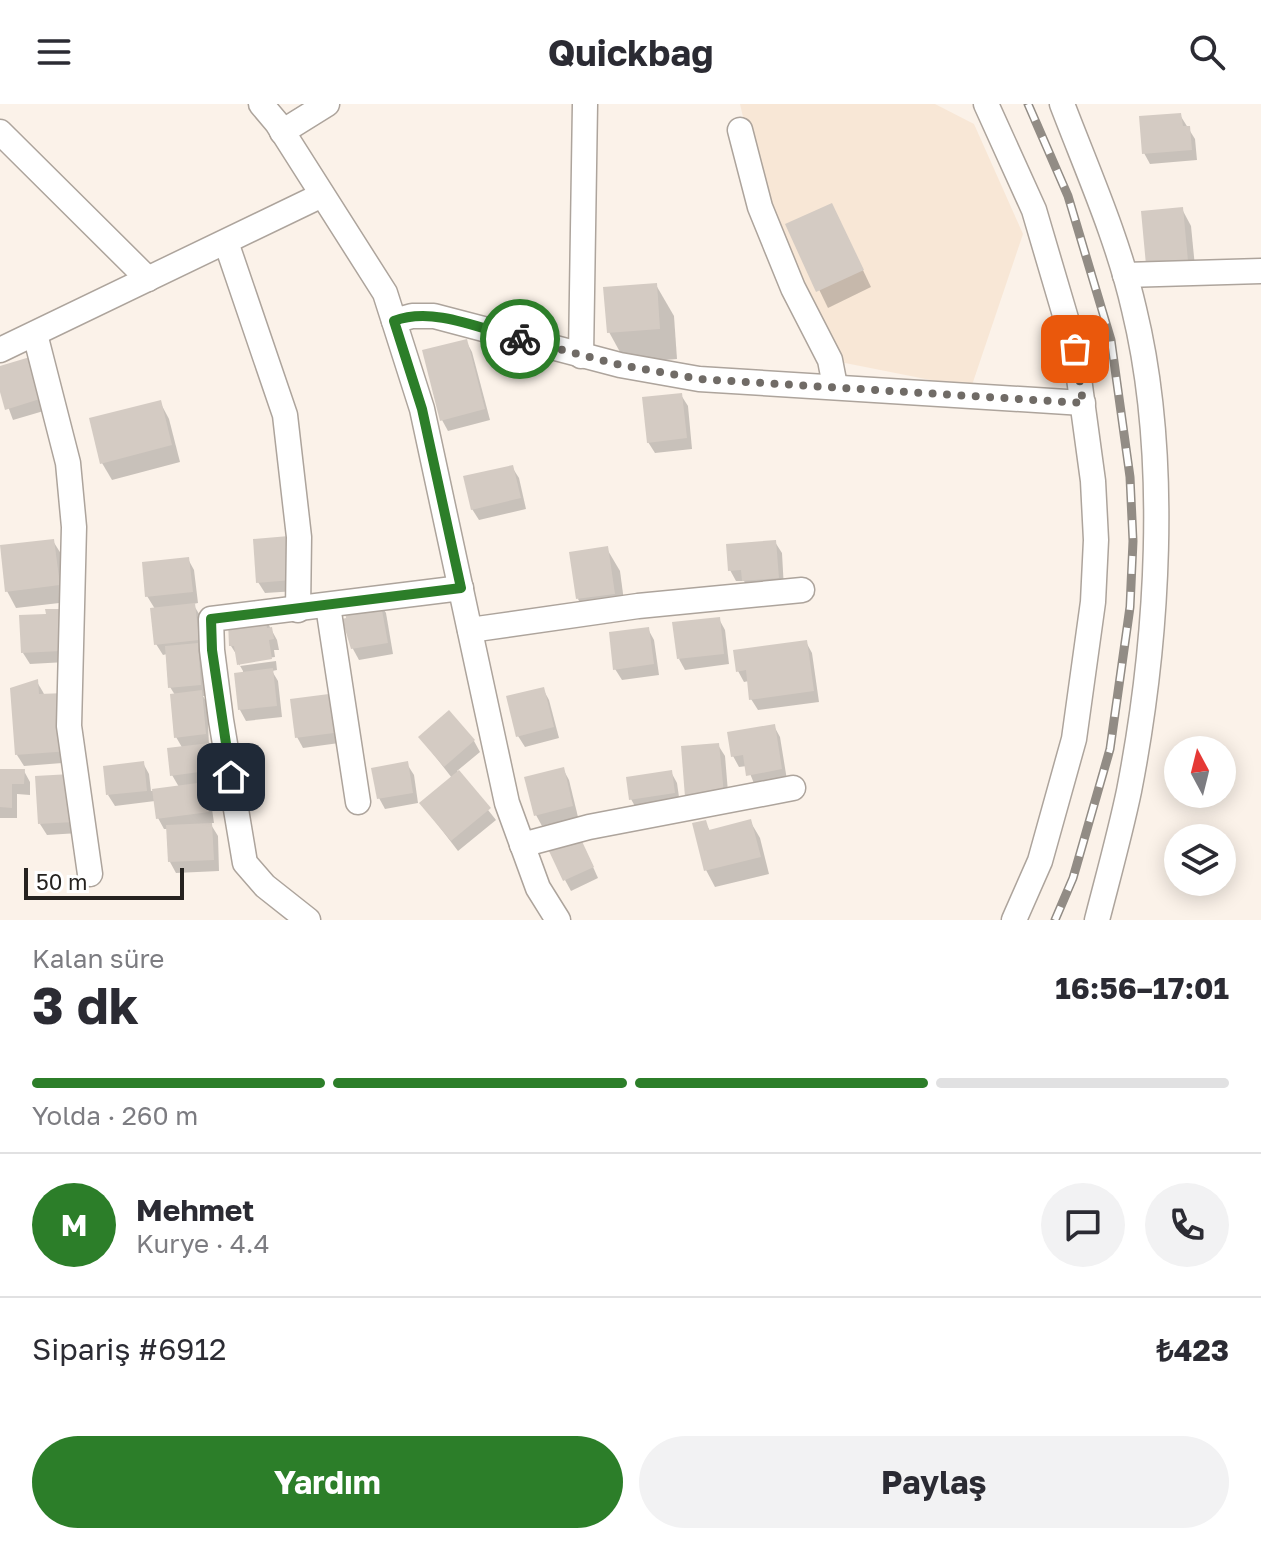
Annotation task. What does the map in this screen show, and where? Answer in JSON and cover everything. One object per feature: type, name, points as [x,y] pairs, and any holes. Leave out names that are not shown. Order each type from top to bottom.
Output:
[{"type":"street","points":[[261,104],[385,293],[422,409],[507,803],[538,888],[558,920]]},
{"type":"street","points":[[282,132],[327,104]]},
{"type":"street","points":[[581,356],[585,104]]},
{"type":"street","points":[[986,104],[1034,210],[1075,349],[1093,481],[1096,540],[1093,602],[1074,739],[1040,861],[1014,920]]},
{"type":"street","points":[[1062,104],[1125,275],[1144,357],[1150,404],[1155,509],[1147,664],[1138,735],[1129,792],[1097,920]]},
{"type":"street","points":[[740,130],[760,207],[793,288],[830,360],[835,386]]},
{"type":"street","points":[[0,132],[148,279]]},
{"type":"street","points":[[1,348],[322,195]]},
{"type":"street","points":[[226,242],[285,415],[299,537],[298,610]]},
{"type":"street","points":[[1125,275],[1261,271]]},
{"type":"street","points":[[394,321],[412,316],[434,316],[581,356],[699,379],[1083,403]]},
{"type":"street","points":[[35,334],[68,463],[74,527],[69,726],[90,874]]},
{"type":"street","points":[[308,920],[265,886],[245,863],[212,650],[211,619],[461,588]]},
{"type":"street","points":[[470,630],[638,606],[802,590]]},
{"type":"street","points":[[328,606],[358,802]]},
{"type":"street","points":[[522,845],[589,827],[793,788]]},
{"type":"shaded area","points":[[740,104],[935,104],[974,124],[1023,234],[971,388],[840,362],[772,242]]},
{"type":"building","points":[[1181,113],[1183,126],[1190,126],[1192,150],[1142,154],[1139,116]]},
{"type":"building","points":[[832,203],[864,270],[816,292],[785,224]]},
{"type":"building","points":[[1183,207],[1188,261],[1146,265],[1141,211]]},
{"type":"building","points":[[657,283],[660,329],[607,333],[603,287]]},
{"type":"building","points":[[467,339],[485,409],[440,421],[422,350]]},
{"type":"building","points":[[30,357],[43,398],[5,410],[0,392],[0,366]]},
{"type":"building","points":[[682,393],[687,438],[647,443],[642,397]]},
{"type":"building","points":[[161,400],[172,445],[100,464],[89,418]]},
{"type":"building","points":[[513,465],[521,498],[471,510],[463,476]]},
{"type":"building","points":[[289,536],[292,580],[256,583],[253,539]]},
{"type":"building","points":[[54,539],[60,585],[5,592],[0,545]]},
{"type":"building","points":[[776,540],[779,578],[742,581],[741,570],[728,571],[726,544]]},
{"type":"building","points":[[608,546],[615,594],[576,599],[569,552]]},
{"type":"building","points":[[189,557],[193,592],[145,597],[142,562]]},
{"type":"building","points":[[380,599],[388,643],[351,649],[342,619],[346,618],[344,606]]},
{"type":"building","points":[[195,603],[199,640],[154,645],[150,608]]},
{"type":"building","points":[[45,609],[59,609],[61,651],[21,653],[19,615],[46,614]]},
{"type":"building","points":[[266,616],[267,628],[272,627],[274,639],[269,640],[272,659],[237,665],[234,646],[229,646],[228,621]]},
{"type":"building","points":[[720,617],[724,654],[677,659],[672,622]]},
{"type":"building","points":[[649,627],[654,664],[613,670],[609,632]]},
{"type":"building","points":[[807,640],[814,691],[749,700],[746,670],[736,672],[733,650]]},
{"type":"building","points":[[198,643],[201,685],[168,688],[165,646]]},
{"type":"building","points":[[273,668],[277,706],[238,710],[234,673]]},
{"type":"building","points":[[38,679],[39,694],[66,693],[70,751],[15,755],[10,688]]},
{"type":"building","points":[[544,687],[554,727],[516,737],[506,696]]},
{"type":"building","points":[[202,690],[206,734],[174,738],[170,694]]},
{"type":"building","points":[[329,694],[334,733],[295,738],[290,699]]},
{"type":"building","points":[[449,710],[475,740],[444,767],[418,737]]},
{"type":"building","points":[[775,724],[782,769],[746,776],[743,755],[731,757],[727,732]]},
{"type":"building","points":[[210,743],[214,770],[170,776],[167,748]]},
{"type":"building","points":[[719,743],[724,794],[685,797],[681,746]]},
{"type":"building","points":[[144,761],[147,791],[106,795],[103,766]]},
{"type":"building","points":[[408,761],[413,793],[377,799],[371,768]]},
{"type":"building","points":[[564,767],[573,806],[534,816],[524,777]]},
{"type":"building","points":[[0,769],[25,769],[24,784],[12,784],[12,808],[0,807]]},
{"type":"building","points":[[459,770],[491,808],[451,841],[419,803]]},
{"type":"building","points":[[672,770],[675,793],[629,800],[626,777]]},
{"type":"building","points":[[71,774],[74,822],[38,824],[35,776]]},
{"type":"building","points":[[205,782],[209,812],[156,819],[152,789]]},
{"type":"building","points":[[751,819],[761,857],[704,871],[692,823],[706,820],[709,830]]},
{"type":"building","points":[[212,823],[214,860],[168,862],[166,825]]},
{"type":"building","points":[[579,835],[594,867],[563,881],[548,849]]},
{"type":"railway","points":[[1028,104],[1068,196],[1111,340],[1130,477],[1133,541],[1130,607],[1110,749],[1073,878],[1055,920]]},
{"type":"way so far","points":[[520,339],[620,365],[699,379],[1083,403],[1075,349]]},
{"type":"route","points":[[231,777],[212,650],[211,619],[461,588],[422,409],[394,321],[403,317],[434,316],[520,339]]}]
